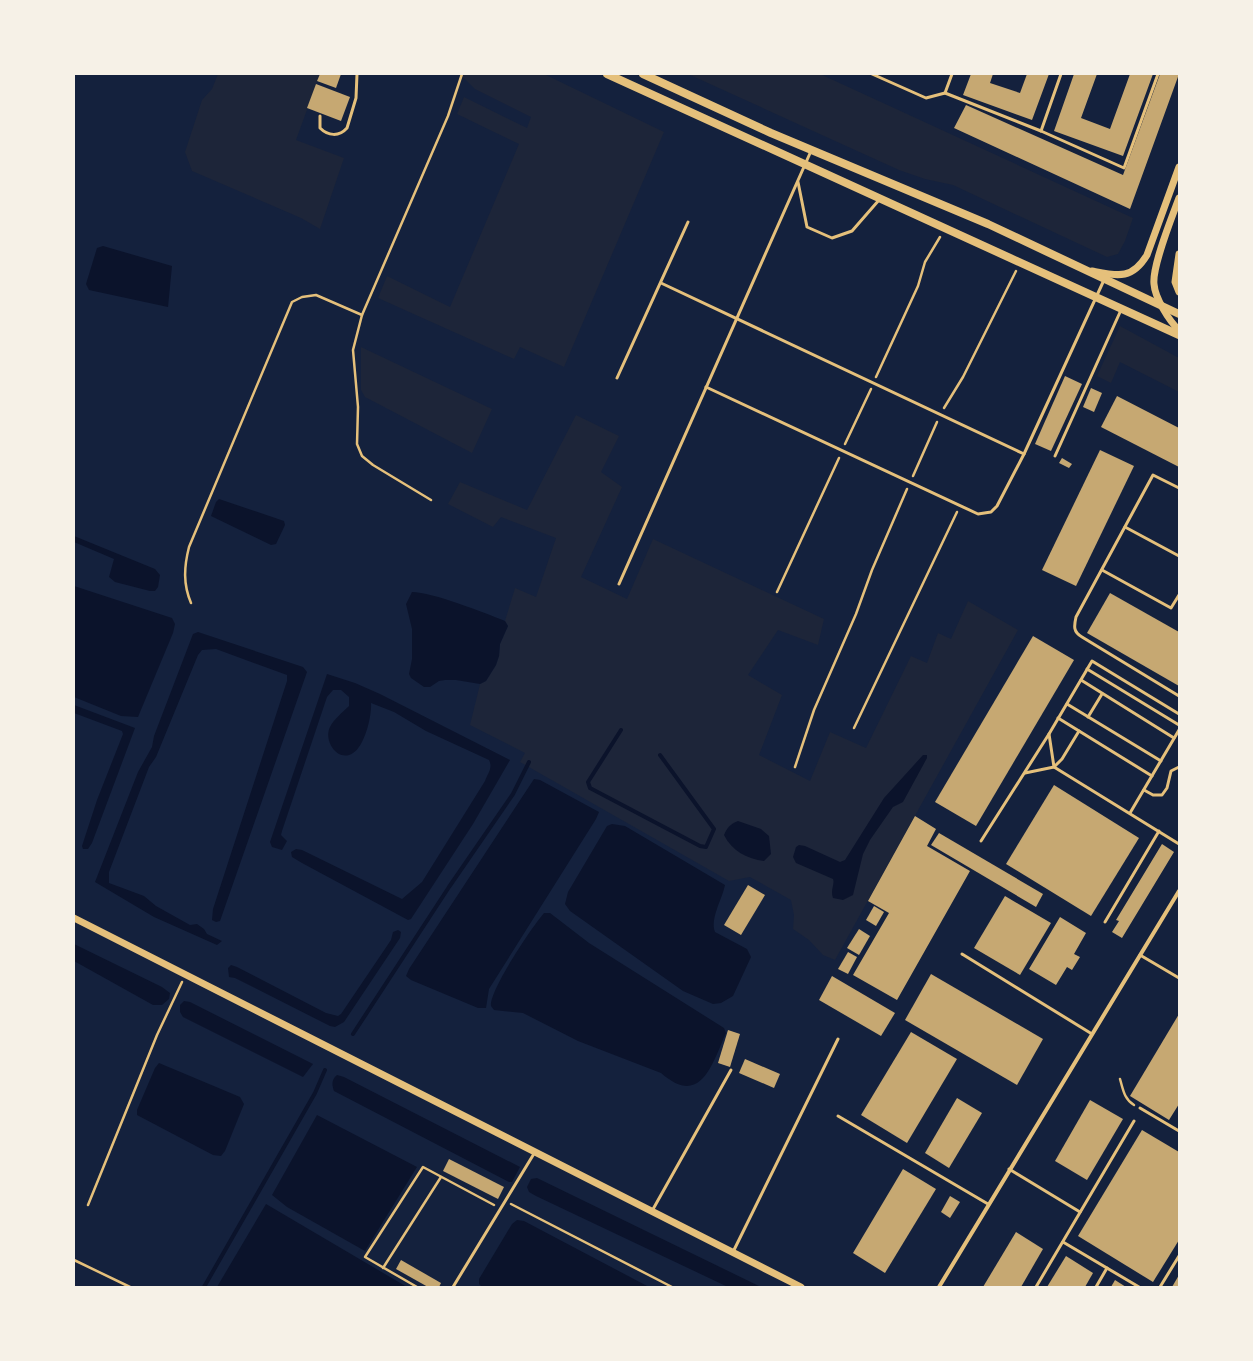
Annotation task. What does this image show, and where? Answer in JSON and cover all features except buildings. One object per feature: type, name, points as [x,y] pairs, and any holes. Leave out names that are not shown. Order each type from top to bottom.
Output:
[{"type":"main road","points":[[607,74],[944,230],[1020,262],[1179,335]]},
{"type":"main road","points":[[643,74],[811,151],[988,224],[1179,314]]},
{"type":"street","points":[[1087,270],[1107,274],[1128,274],[1136,270],[1147,255],[1179,167]]},
{"type":"street","points":[[1179,198],[1158,259],[1154,284],[1162,306],[1179,330]]},
{"type":"street","points":[[1179,256],[1175,282],[1179,292]]},
{"type":"street","points":[[939,1287],[1009,1169],[1179,891]]},
{"type":"street","points":[[74,918],[801,1287]]},
{"type":"lane","points":[[320,116],[320,128],[328,134],[337,134],[347,128],[356,98],[357,74]]},
{"type":"lane","points":[[872,74],[926,98],[945,93],[1042,132],[1124,168],[1158,74]]},
{"type":"lane","points":[[945,93],[952,74]]},
{"type":"lane","points":[[1042,132],[1061,74]]},
{"type":"lane","points":[[619,584],[806,166],[811,151]]},
{"type":"lane","points":[[798,182],[807,227],[832,238],[852,231],[879,200]]},
{"type":"lane","points":[[617,378],[688,222]]},
{"type":"lane","points":[[706,387],[978,514],[990,512],[997,506],[1024,454],[1105,279]]},
{"type":"lane","points":[[660,283],[874,382],[1024,454]]},
{"type":"lane","points":[[1055,456],[1121,308]]},
{"type":"lane","points":[[1179,488],[1153,474],[1076,617],[1074,627],[1076,634],[1179,696]]},
{"type":"lane","points":[[1125,527],[1179,556]]},
{"type":"lane","points":[[1102,570],[1171,608],[1179,595]]},
{"type":"lane","points":[[981,841],[1049,734],[1092,661],[1179,714]]},
{"type":"lane","points":[[1087,669],[1179,725]]},
{"type":"lane","points":[[1081,680],[1174,738]]},
{"type":"lane","points":[[1088,717],[1102,694]]},
{"type":"lane","points":[[1067,704],[1160,761]]},
{"type":"lane","points":[[1058,718],[1152,776]]},
{"type":"lane","points":[[1130,813],[1179,730]]},
{"type":"lane","points":[[1025,772],[1054,767],[1062,759],[1079,731]]},
{"type":"lane","points":[[1049,734],[1054,767]]},
{"type":"lane","points":[[1054,767],[1179,844]]},
{"type":"lane","points":[[1144,790],[1154,795],[1162,795],[1168,788],[1170,771],[1179,767]]},
{"type":"lane","points":[[1105,922],[1159,831]]},
{"type":"lane","points":[[962,954],[1092,1034]]},
{"type":"lane","points":[[1140,955],[1179,978]]},
{"type":"lane","points":[[733,1252],[838,1039]]},
{"type":"lane","points":[[652,1211],[731,1070]]},
{"type":"lane","points":[[1140,1108],[1179,1131]]},
{"type":"lane","points":[[838,1116],[988,1204]]},
{"type":"lane","points":[[1036,1287],[1134,1122]]},
{"type":"lane","points":[[453,1287],[535,1152]]},
{"type":"lane","points":[[1009,1169],[1080,1212]]},
{"type":"lane","points":[[1063,1242],[1139,1287]]},
{"type":"lane","points":[[1160,1287],[1179,1256]]},
{"type":"lane","points":[[1096,1287],[1107,1268]]},
{"type":"path","points":[[431,500],[373,465],[362,456],[357,444],[358,407],[353,350],[362,315],[448,116],[462,74]]},
{"type":"path","points":[[777,592],[918,286],[925,262],[944,230]]},
{"type":"path","points":[[795,767],[814,710],[856,614],[872,570],[940,414],[963,377],[1020,262]]},
{"type":"path","points":[[191,603],[186,591],[184,578],[189,547],[292,302],[302,296],[316,295],[362,315]]},
{"type":"path","points":[[854,728],[960,506]]},
{"type":"path","points":[[88,1205],[157,1034],[185,974]]},
{"type":"path","points":[[1120,1079],[1124,1093],[1129,1102],[1140,1108]]},
{"type":"path","points":[[417,1287],[365,1257],[423,1167],[500,1208]]},
{"type":"path","points":[[383,1268],[441,1177]]},
{"type":"path","points":[[505,1201],[672,1287]]},
{"type":"path","points":[[74,1260],[130,1287]]},
{"type":"shaded area","points":[[218,74],[320,74],[296,140],[344,158],[320,229],[301,218],[192,171],[185,152],[202,100],[212,89]]},
{"type":"shaded area","points":[[460,74],[544,74],[664,132],[564,367],[520,347],[514,359],[378,298],[387,276],[450,307],[519,144],[457,114],[464,97],[527,128],[531,117],[475,89]]},
{"type":"shaded area","points":[[688,74],[820,74],[1133,218],[1125,241],[1118,254],[1107,257],[953,185],[925,179],[899,170]]},
{"type":"shaded area","points":[[103,246],[172,266],[168,307],[89,290],[86,284],[97,248]]},
{"type":"shaded area","points":[[1120,326],[1179,358],[1179,392],[1120,362],[1111,383],[1097,376]]},
{"type":"shaded area","points":[[361,347],[492,409],[472,453],[365,397],[361,390]]},
{"type":"shaded area","points":[[576,415],[619,436],[601,472],[622,487],[581,577],[627,599],[653,539],[824,619],[818,645],[778,630],[748,675],[782,695],[759,755],[810,781],[830,732],[866,748],[911,656],[927,663],[938,633],[951,639],[968,601],[1018,630],[835,960],[823,955],[809,940],[793,929],[794,915],[791,900],[750,877],[729,881],[520,762],[525,753],[470,725],[480,684],[486,681],[496,665],[499,656],[500,644],[508,626],[505,621],[515,588],[536,597],[556,538],[501,517],[493,527],[448,504],[460,482],[527,510]]},
{"type":"shaded area","points":[[219,499],[284,521],[285,525],[276,544],[271,545],[211,516],[216,502]]},
{"type":"shaded area","points":[[74,536],[155,569],[160,575],[158,587],[155,591],[150,591],[115,582],[109,577],[114,559],[74,542]]},
{"type":"shaded area","points":[[74,586],[172,618],[175,624],[173,633],[138,717],[121,716],[74,697]]},
{"type":"shaded area","points":[[412,592],[432,595],[445,599],[505,621],[508,626],[500,644],[499,656],[496,665],[486,681],[480,684],[456,680],[445,680],[439,681],[430,687],[424,687],[411,678],[409,674],[412,659],[412,629],[406,604]]},
{"type":"shaded area","points":[[198,632],[303,667],[307,672],[220,921],[216,922],[212,920],[213,909],[287,681],[287,675],[216,649],[202,650],[198,655],[156,757],[149,767],[109,872],[109,883],[144,896],[156,906],[190,925],[197,924],[204,929],[207,934],[222,941],[217,945],[154,917],[95,882],[138,772],[152,747],[154,736],[193,634]]},
{"type":"shaded area","points":[[327,674],[355,683],[380,694],[510,760],[473,824],[411,919],[408,920],[302,863],[292,857],[291,852],[296,849],[302,850],[402,899],[422,882],[485,781],[490,770],[489,760],[426,731],[394,712],[371,703],[369,722],[361,744],[353,753],[342,755],[337,753],[330,744],[328,733],[334,721],[349,706],[349,697],[341,690],[333,690],[327,697],[282,831],[281,835],[287,841],[282,850],[272,847],[270,842]]},
{"type":"shaded area","points":[[74,705],[135,728],[92,843],[88,849],[83,849],[82,846],[97,800],[123,734],[122,731],[74,713]]},
{"type":"shaded area","points":[[923,755],[927,755],[927,758],[903,802],[893,807],[870,840],[863,854],[853,895],[843,900],[833,898],[833,879],[796,863],[793,857],[796,847],[799,845],[805,846],[840,862],[845,860],[884,798]]},
{"type":"shaded area","points":[[534,779],[540,780],[599,812],[489,989],[486,1008],[478,1008],[411,980],[406,976],[409,969]]},
{"type":"shaded area","points":[[738,821],[761,829],[769,836],[771,854],[764,861],[746,856],[736,850],[727,841],[724,835],[726,830]]},
{"type":"shaded area","points":[[612,824],[625,826],[725,885],[715,915],[715,932],[747,949],[751,957],[733,996],[721,1003],[713,1004],[683,991],[570,911],[565,904],[568,892],[607,826]]},
{"type":"shaded area","points":[[544,913],[550,913],[589,943],[724,1028],[726,1033],[716,1057],[710,1069],[703,1078],[695,1084],[686,1086],[675,1083],[661,1073],[578,1041],[523,1013],[494,1010],[491,1006],[492,998],[497,987],[521,945]]},
{"type":"shaded area","points":[[398,930],[401,932],[400,938],[344,1022],[335,1027],[330,1026],[235,978],[229,977],[228,968],[231,965],[326,1013],[338,1016],[341,1014],[391,940],[393,932]]},
{"type":"shaded area","points":[[74,944],[162,987],[170,993],[169,999],[162,1005],[153,1005],[74,961]]},
{"type":"shaded area","points":[[184,1001],[190,1002],[313,1064],[303,1077],[183,1017],[180,1012],[180,1005]]},
{"type":"shaded area","points":[[159,1063],[240,1097],[244,1104],[225,1151],[221,1156],[213,1155],[137,1115],[137,1110],[155,1068]]},
{"type":"shaded area","points":[[337,1075],[344,1077],[520,1167],[512,1182],[509,1182],[334,1091],[332,1083]]},
{"type":"shaded area","points":[[317,1115],[417,1167],[365,1251],[287,1207],[272,1195]]},
{"type":"shaded area","points":[[537,1178],[761,1287],[728,1287],[536,1196],[529,1192],[527,1187],[531,1179]]},
{"type":"shaded area","points":[[266,1204],[407,1287],[217,1287]]},
{"type":"shaded area","points":[[517,1220],[524,1221],[649,1287],[482,1287],[479,1284],[479,1279],[512,1224]]},
{"type":"waterway","points":[[621,730],[588,782],[590,788],[700,846],[706,847],[714,829],[660,755]]},
{"type":"waterway","points":[[353,1034],[449,887],[513,794],[529,762]]},
{"type":"waterway","points":[[204,1287],[315,1093],[325,1070]]}]
